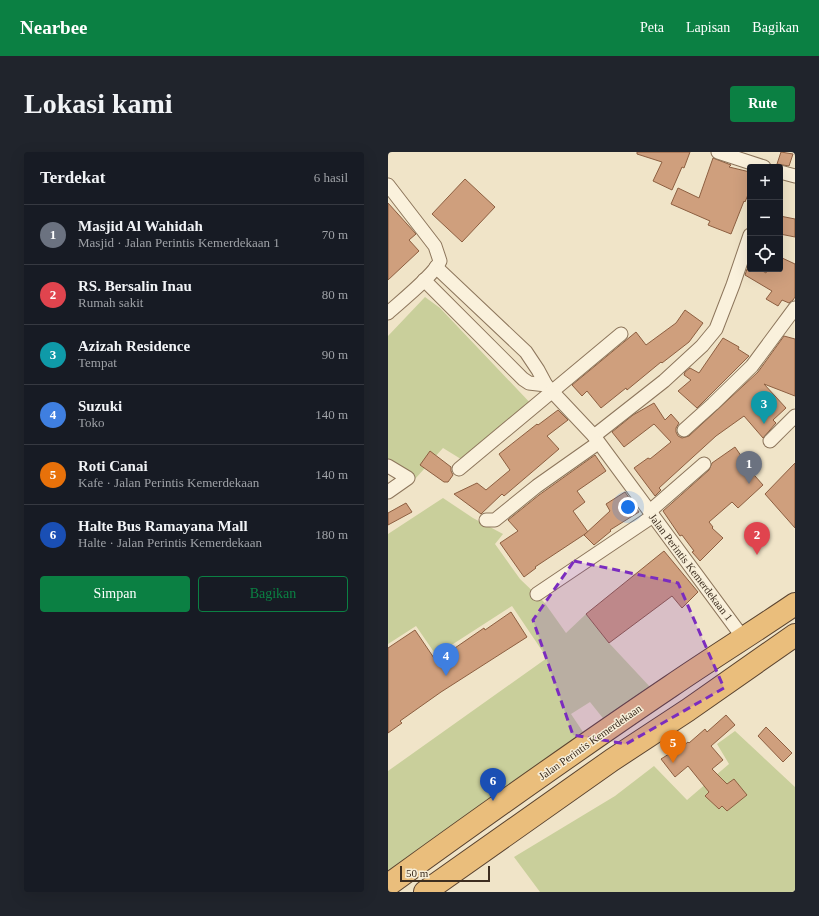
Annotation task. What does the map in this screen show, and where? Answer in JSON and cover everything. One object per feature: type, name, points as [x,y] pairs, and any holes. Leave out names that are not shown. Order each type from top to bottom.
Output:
[{"type":"highway","name":"Jalan Perintis Kemerdekaan","points":[[388,885],[666,689],[795,604]]},
{"type":"highway","points":[[424,892],[612,760],[688,710],[795,635]]},
{"type":"street","points":[[718,152],[755,164]]},
{"type":"street","points":[[783,173],[795,176]]},
{"type":"street","points":[[388,185],[435,246],[440,261],[424,280],[388,313]]},
{"type":"street","points":[[486,520],[495,520],[596,440],[702,346],[716,329],[750,236]]},
{"type":"street","name":"Jalan Perintis Kemerdekaan 1","points":[[436,267],[526,352],[549,388],[596,440],[744,638]]},
{"type":"street","points":[[424,280],[523,379],[529,383],[549,388]]},
{"type":"street","points":[[684,430],[752,366],[795,308]]},
{"type":"street","points":[[459,469],[549,388],[621,334]]},
{"type":"street","points":[[770,441],[795,416]]},
{"type":"street","points":[[537,594],[651,514],[704,464]]},
{"type":"street","points":[[388,466],[408,478],[388,492]]},
{"type":"highlighted area","points":[[574,561],[678,583],[724,688],[626,744],[573,735],[533,620]]},
{"type":"green space","points":[[425,297],[440,308],[535,408],[469,464],[443,448],[415,479],[388,461],[388,336]]},
{"type":"green space","points":[[443,498],[473,518],[503,534],[495,544],[520,579],[544,602],[566,633],[586,614],[609,643],[651,688],[606,722],[590,702],[571,714],[583,732],[388,872],[388,771],[547,658],[512,606],[436,655],[416,626],[388,644],[388,534]]},
{"type":"green space","points":[[735,731],[795,787],[795,892],[540,892],[514,857],[615,796],[654,766],[687,800],[729,764],[717,744]]},
{"type":"building","points":[[637,152],[690,152],[684,168],[682,167],[672,190],[653,181],[662,162],[637,154]]},
{"type":"building","points":[[781,152],[793,154],[789,166],[777,164]]},
{"type":"building","points":[[713,158],[731,165],[729,167],[747,171],[747,197],[745,202],[744,201],[731,234],[708,225],[710,221],[671,204],[678,188],[699,198]]},
{"type":"building","points":[[465,179],[495,207],[462,242],[432,214]]},
{"type":"building","points":[[388,203],[416,234],[409,240],[419,251],[388,280]]},
{"type":"building","points":[[783,217],[795,219],[795,237],[783,235]]},
{"type":"building","points":[[783,258],[795,264],[795,297],[793,300],[789,303],[782,300],[778,306],[766,299],[772,291],[745,275],[747,269],[747,272],[783,272]]},
{"type":"building","points":[[685,310],[703,323],[689,342],[662,363],[661,362],[627,390],[626,388],[601,408],[587,391],[582,396],[572,385],[636,332],[646,345],[676,323]]},
{"type":"building","points":[[784,336],[795,339],[795,396],[764,384],[786,408],[773,420],[776,423],[763,438],[744,416],[716,436],[659,488],[661,490],[655,496],[634,468],[648,458],[650,459],[671,442],[654,424],[624,447],[612,432],[633,415],[654,403],[665,420],[671,414],[679,423],[676,428],[678,436],[682,438],[689,436],[758,372]]},
{"type":"building","points":[[723,338],[739,347],[738,349],[749,356],[697,408],[678,391],[691,380],[684,375],[685,372],[690,368],[699,373]]},
{"type":"building","points":[[558,410],[568,420],[547,436],[559,449],[504,496],[502,494],[481,514],[454,494],[477,483],[486,490],[510,470],[499,454],[537,424],[538,425]]},
{"type":"building","points":[[735,447],[748,466],[747,467],[763,485],[738,508],[732,502],[709,522],[713,527],[712,528],[723,538],[700,561],[692,552],[694,551],[682,535],[680,536],[663,511],[709,470],[712,463]]},
{"type":"building","points":[[430,451],[451,467],[453,475],[448,482],[444,482],[420,465]]},
{"type":"building","points":[[595,455],[606,471],[577,491],[585,502],[573,511],[588,532],[535,567],[536,568],[524,577],[500,543],[518,531],[508,520],[539,495]]},
{"type":"building","points":[[795,463],[795,528],[765,494]]},
{"type":"building","points":[[625,492],[639,512],[610,530],[611,531],[594,545],[584,535],[610,511],[606,504]]},
{"type":"building","points":[[406,503],[412,512],[388,525],[388,513]]},
{"type":"building","points":[[664,551],[698,592],[682,608],[672,596],[609,643],[586,614]]},
{"type":"building","points":[[511,612],[527,637],[441,692],[400,721],[402,723],[388,733],[388,648],[415,630],[436,661],[484,628],[485,630]]},
{"type":"building","points":[[726,715],[735,725],[711,746],[723,760],[712,769],[727,784],[734,779],[747,795],[727,811],[722,806],[719,809],[705,796],[709,792],[688,766],[675,777],[661,759],[672,752],[673,754],[705,729],[707,732]]},
{"type":"building","points":[[766,727],[792,753],[783,762],[758,736]]},
{"type":"place","name":"Azizah Residence","points":[[764,424]]},
{"type":"place","name":"Masjid Al Wahidah","points":[[749,484]]},
{"type":"place","name":"RS. Bersalin Inau","points":[[757,555]]},
{"type":"place","name":"Suzuki","points":[[446,676]]},
{"type":"place","name":"Roti Canai","points":[[673,763]]},
{"type":"place","name":"Halte Bus Ramayana Mall","points":[[493,801]]}]
